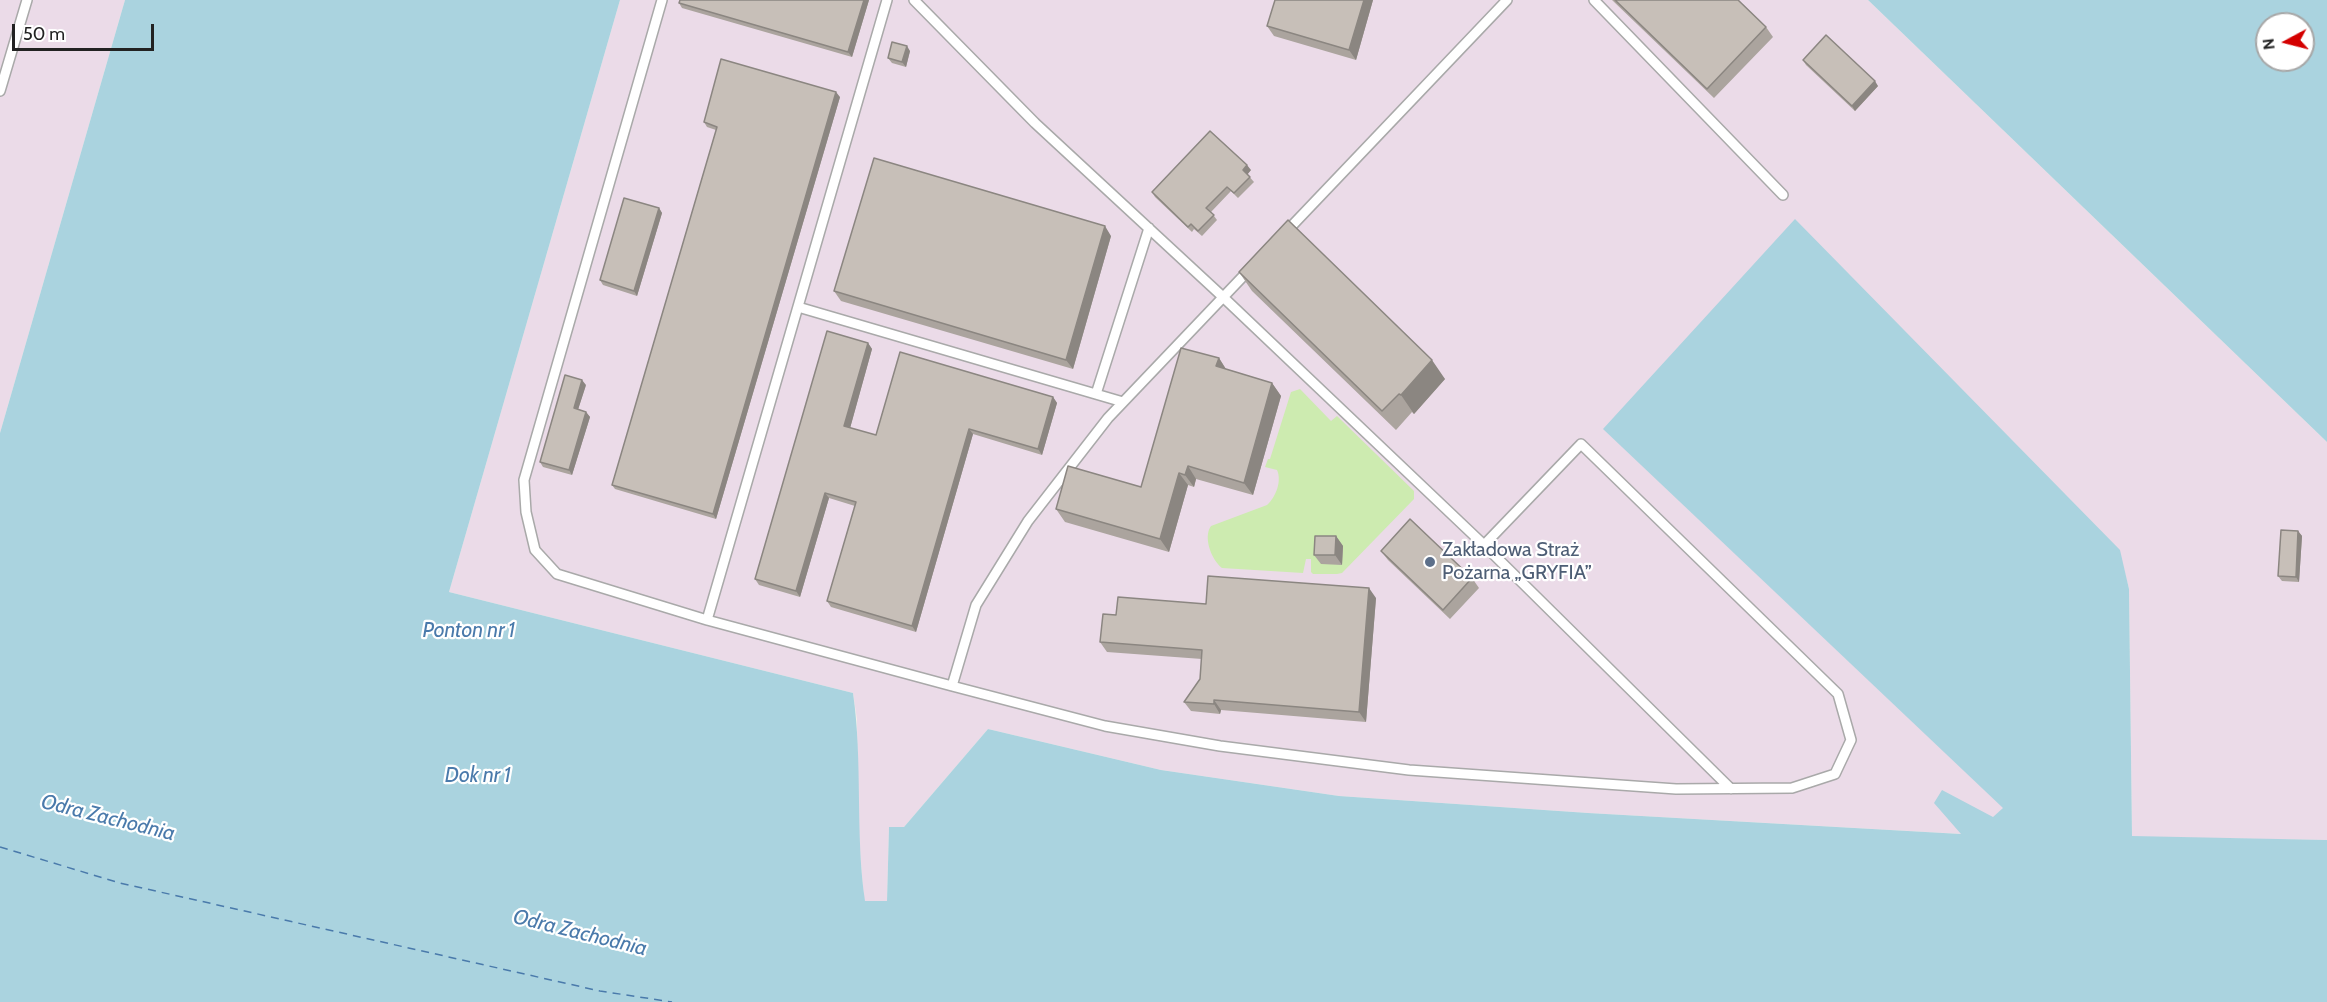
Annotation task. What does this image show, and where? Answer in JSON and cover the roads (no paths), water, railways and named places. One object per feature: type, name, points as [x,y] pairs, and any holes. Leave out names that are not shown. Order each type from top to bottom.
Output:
[{"type":"lane","points":[[0,91],[27,0]]},
{"type":"lane","points":[[662,0],[524,480],[526,512],[535,550],[557,574],[707,620],[1105,726],[1220,746],[1409,770],[1676,789],[1792,788],[1835,774],[1851,740],[1838,694],[1581,444],[1484,545]]},
{"type":"lane","points":[[707,620],[887,0]]},
{"type":"lane","points":[[914,0],[1035,123],[1223,297],[1484,545],[1731,789]]},
{"type":"lane","points":[[1280,237],[1507,0]]},
{"type":"lane","points":[[1594,0],[1783,195]]},
{"type":"lane","points":[[1096,394],[1149,228]]},
{"type":"lane","points":[[952,686],[976,605],[1028,520],[1108,418],[1256,263]]},
{"type":"lane","points":[[798,307],[1123,402]]},
{"type":"water","points":[[125,0],[620,0],[449,592],[853,693],[858,745],[860,849],[865,901],[887,901],[889,827],[904,827],[988,729],[1161,770],[1339,796],[1961,834],[1934,803],[1942,790],[1993,817],[2003,808],[1603,429],[1795,219],[2120,550],[2129,589],[2132,836],[2327,840],[2327,1002],[0,1002],[0,433]]},
{"type":"water","points":[[1868,0],[2327,0],[2327,442]]},
{"type":"place","name":"Zakładowa Straż Pożarna „GRYFIA”","points":[[1430,562]]},
{"type":"water label","name":"Ponton nr 1","points":[[469,631]]},
{"type":"water label","name":"Dok nr 1","points":[[478,776]]},
{"type":"water label","name":"Odra Zachodnia","points":[[108,818]]},
{"type":"water label","name":"Odra Zachodnia","points":[[580,933]]}]
